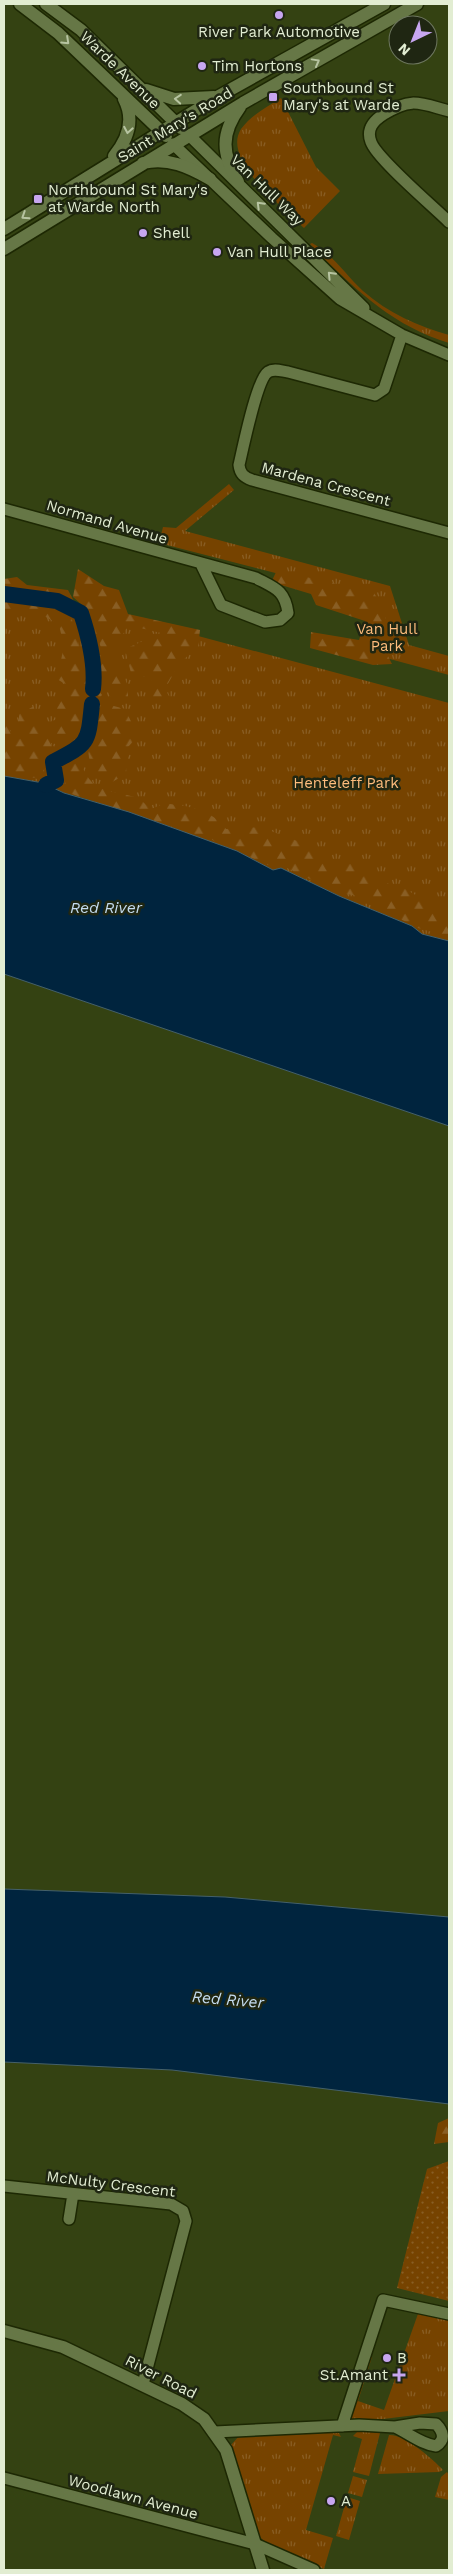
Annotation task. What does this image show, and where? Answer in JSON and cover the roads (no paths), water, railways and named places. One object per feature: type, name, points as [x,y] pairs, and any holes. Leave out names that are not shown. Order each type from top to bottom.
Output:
[{"type":"main road","name":"Warde Avenue","points":[[20,4],[58,33],[173,144]]},
{"type":"main road","name":"Warde Avenue","points":[[46,4],[81,30],[188,135]]},
{"type":"main road","name":"Saint Mary's Road","points":[[4,229],[219,96],[384,4]]},
{"type":"main road","name":"Saint Mary's Road","points":[[4,249],[138,164],[417,4]]},
{"type":"main road","points":[[139,87],[174,99],[219,96]]},
{"type":"main road","points":[[110,162],[123,145],[129,131],[129,110],[122,94]]},
{"type":"main road","points":[[238,182],[227,163],[224,148],[229,124],[243,103]]},
{"type":"main road","points":[[138,164],[150,162],[175,164],[191,168],[210,179]]},
{"type":"main road","name":"River Road","points":[[4,2331],[63,2347],[143,2384],[193,2411],[215,2432],[229,2459],[263,2570]]},
{"type":"street","points":[[449,111],[417,102],[407,102],[376,119],[370,129],[369,136],[377,152],[449,222]]},
{"type":"street","name":"Warde Avenue","points":[[188,135],[199,144]]},
{"type":"street","name":"Warde Avenue","points":[[173,144],[194,164]]},
{"type":"street","name":"Van Hull Way","points":[[199,144],[378,321]]},
{"type":"street","name":"Van Hull Way","points":[[194,164],[334,294],[402,335],[449,355]]},
{"type":"street","points":[[261,228],[275,219]]},
{"type":"street","name":"Mardena Crescent","points":[[402,335],[384,389],[375,395],[288,372],[273,370],[268,372],[260,384],[239,470],[242,475],[252,480],[449,533]]},
{"type":"street","name":"Normand Avenue","points":[[4,509],[256,578],[277,589],[286,599],[288,613],[280,620],[266,622],[220,605],[202,564]]},
{"type":"street","name":"McNulty Crescent","points":[[4,2186],[171,2204],[178,2206],[186,2216],[143,2384]]},
{"type":"street","points":[[70,2219],[74,2194]]},
{"type":"street","points":[[342,2426],[383,2300],[449,2314]]},
{"type":"street","points":[[215,2432],[342,2426],[395,2427]]},
{"type":"street","name":"Woodlawn Avenue","points":[[4,2478],[255,2544],[314,2570]]},
{"type":"water","name":"Red River","points":[[4,776],[43,783],[64,793],[129,812],[237,851],[273,870],[281,868],[339,896],[412,926],[422,934],[449,941],[449,1126],[4,974]]},
{"type":"water","name":"Red River","points":[[4,1889],[225,1897],[449,1917],[449,2104],[172,2070],[4,2062]]},
{"type":"waterway","points":[[4,594],[57,601],[81,613],[91,651],[94,670],[93,689]]},
{"type":"waterway","points":[[46,785],[56,780],[53,762],[74,751],[85,741],[92,704]]},
{"type":"place","name":"River Park Automotive","points":[[279,15]]},
{"type":"place","name":"Tim Hortons","points":[[202,66]]},
{"type":"place","name":"Southbound St Mary's at Warde","points":[[273,97]]},
{"type":"place","name":"Northbound St Mary's at Warde North","points":[[38,199]]},
{"type":"place","name":"Shell","points":[[143,233]]},
{"type":"place","name":"Van Hull Place","points":[[217,252]]},
{"type":"place","name":"B","points":[[387,2358]]},
{"type":"place","name":"St.Amant","points":[[399,2375]]},
{"type":"place","name":"A","points":[[331,2501]]},
{"type":"park label","name":"Van Hull Park","points":[[387,638]]},
{"type":"park label","name":"Henteleff Park","points":[[346,783]]}]
